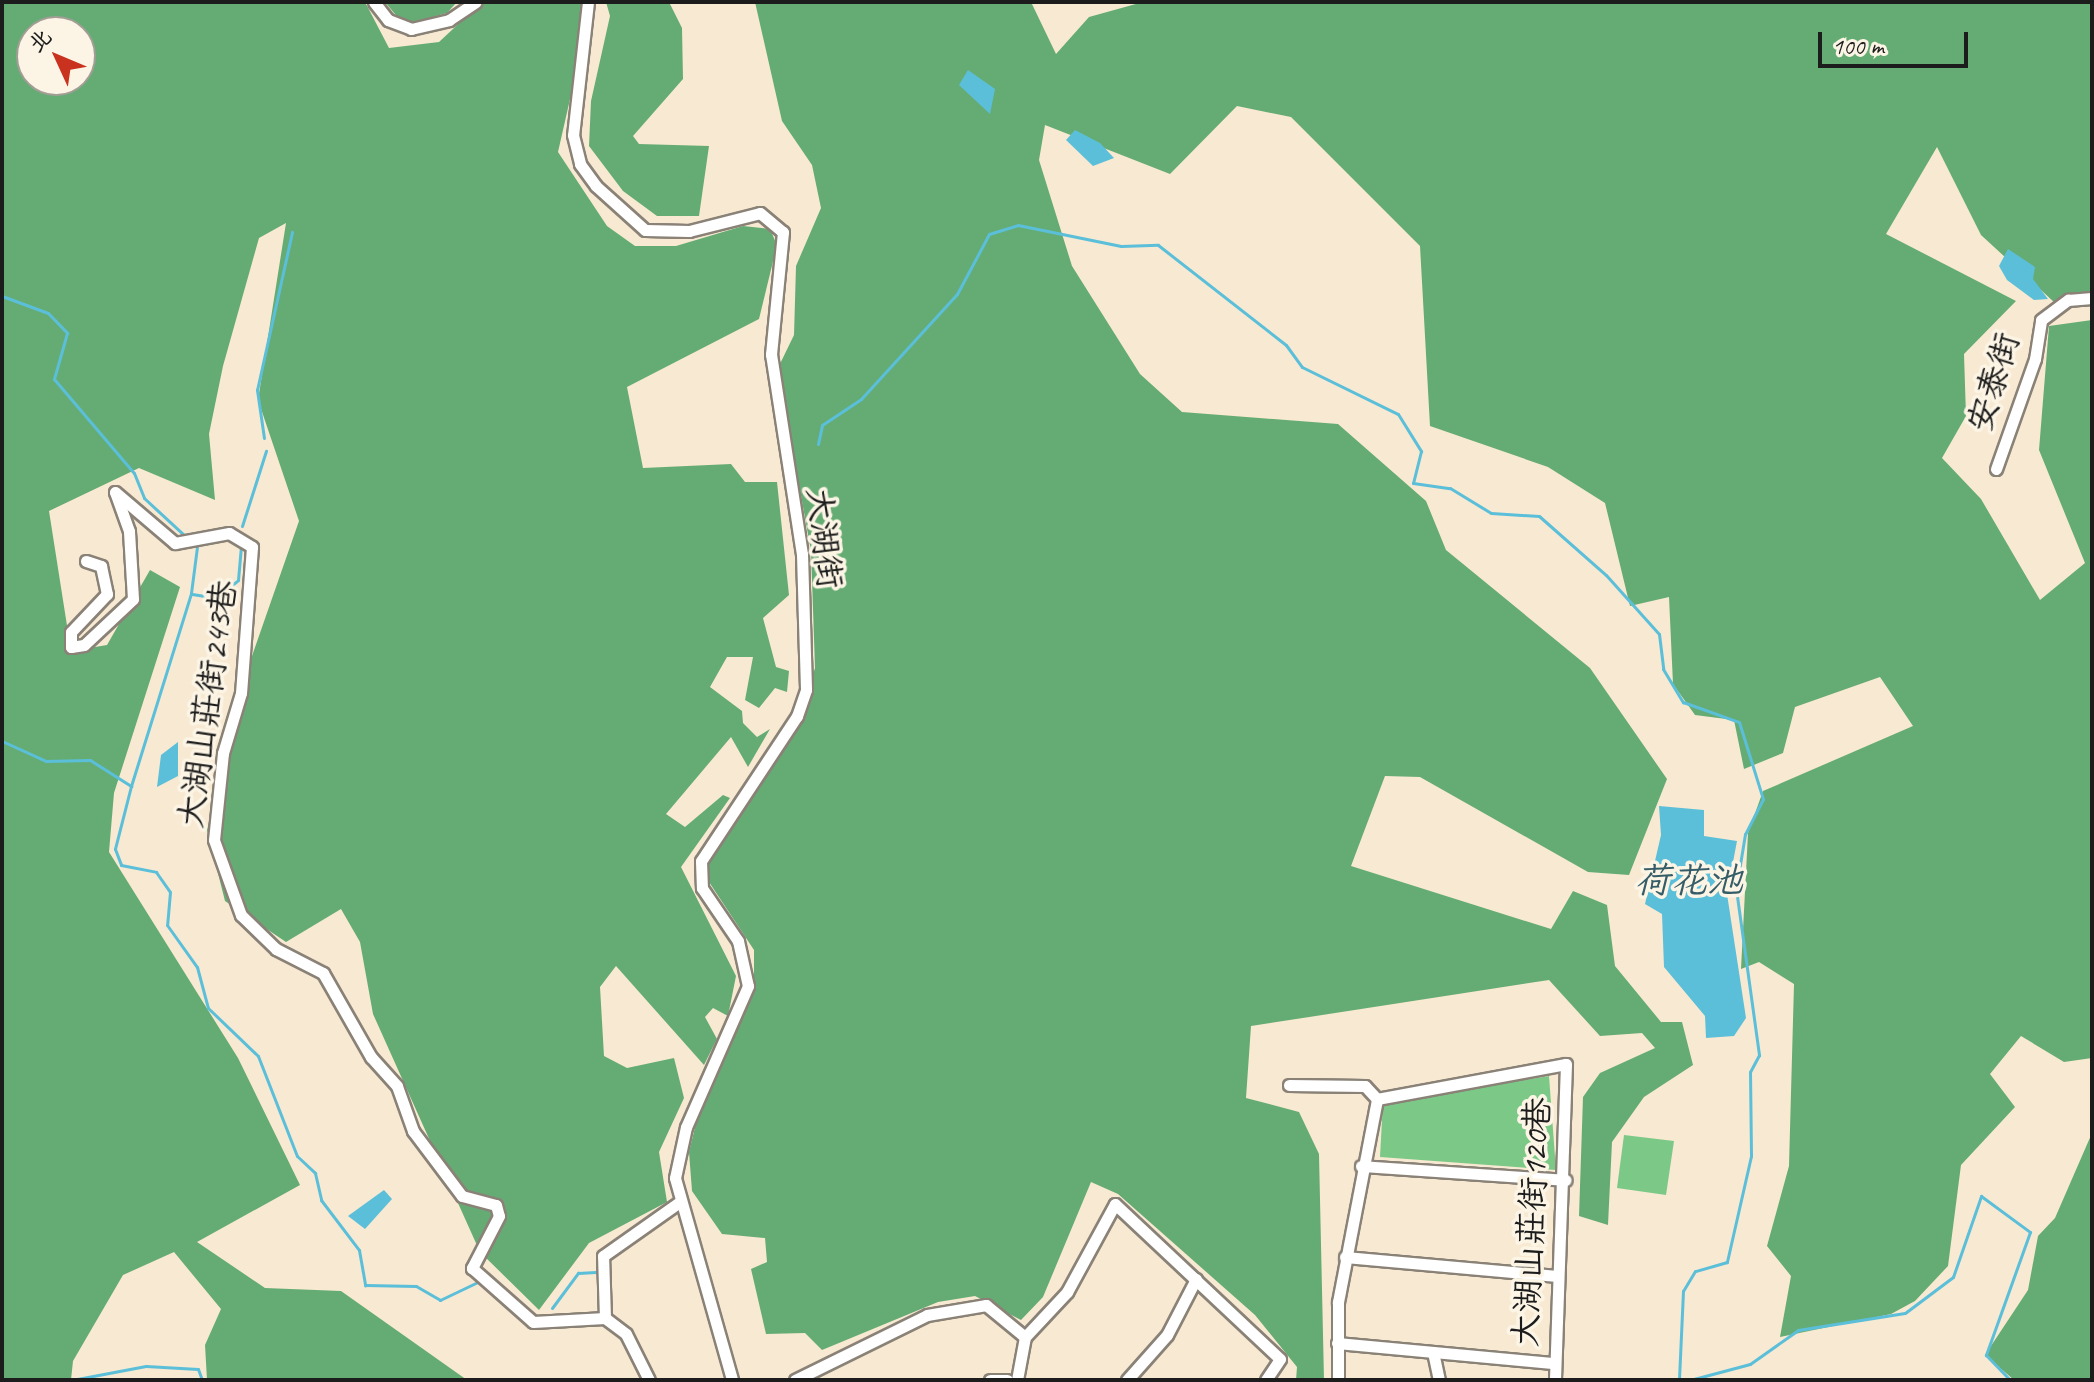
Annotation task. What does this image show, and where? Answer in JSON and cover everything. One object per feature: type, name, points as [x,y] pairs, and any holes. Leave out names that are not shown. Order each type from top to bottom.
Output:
[{"type":"street","points":[[374,2],[388,20],[411,29],[449,20],[476,2]]},
{"type":"street","name":"大湖街","points":[[588,2],[574,151],[604,196],[645,230],[689,231],[760,213],[783,232],[771,354],[802,554],[806,690],[797,716],[701,861],[702,888],[738,941],[748,986],[679,1148],[681,1201]]},
{"type":"street","name":"安泰街","points":[[1996,469],[2035,359],[2041,320],[2068,300],[2092,298]]},
{"type":"street","name":"大湖山莊街243巷","points":[[86,561],[101,566],[107,594],[71,632],[71,647],[84,645],[133,599],[129,531],[115,492],[175,543],[229,533],[252,547],[241,693],[223,753],[214,840],[241,915],[276,949],[323,973],[371,1057],[397,1086],[413,1131],[462,1196],[496,1205],[499,1216],[472,1268],[533,1322],[605,1318]]},
{"type":"street","name":"大湖山莊街120巷","points":[[1377,1099],[1566,1064],[1566,1180],[1552,1363],[1555,1380]]},
{"type":"street","points":[[1289,1085],[1365,1086],[1377,1099],[1345,1257],[1337,1343],[1338,1380]]},
{"type":"street","points":[[1361,1166],[1566,1180]]},
{"type":"street","points":[[649,1380],[626,1334],[605,1318],[603,1256],[681,1201],[732,1380]]},
{"type":"street","points":[[1017,1380],[1025,1337],[1067,1292],[1115,1204],[1280,1359],[1266,1380]]},
{"type":"street","points":[[1345,1257],[1557,1276]]},
{"type":"street","points":[[1127,1380],[1167,1335],[1196,1279]]},
{"type":"street","points":[[795,1380],[927,1315],[986,1305],[1025,1337]]},
{"type":"street","points":[[1337,1343],[1552,1363]]},
{"type":"street","points":[[1433,1352],[1439,1380]]},
{"type":"street","points":[[990,1380],[1007,1380]]},
{"type":"green space","points":[[2,2],[365,2],[389,48],[439,42],[482,2],[581,2],[583,42],[558,152],[607,226],[635,246],[676,246],[743,226],[770,229],[777,245],[759,319],[627,387],[643,468],[731,464],[745,482],[777,482],[789,595],[763,618],[776,667],[789,671],[787,692],[775,688],[759,708],[745,700],[753,657],[727,657],[710,687],[742,711],[743,723],[757,737],[770,729],[748,767],[731,737],[666,814],[685,827],[723,795],[730,798],[681,867],[736,976],[728,1016],[713,1008],[705,1017],[717,1039],[704,1065],[616,966],[600,987],[604,1056],[627,1068],[674,1058],[684,1098],[659,1152],[667,1202],[589,1243],[539,1310],[480,1252],[373,1014],[360,942],[341,909],[286,942],[225,901],[207,830],[252,656],[299,521],[258,400],[286,223],[259,238],[223,366],[209,434],[215,500],[139,468],[49,511],[71,651],[107,645],[150,570],[180,587],[114,793],[109,852],[238,1058],[300,1185],[197,1242],[265,1288],[341,1291],[467,1380],[207,1380],[205,1345],[221,1309],[174,1252],[123,1275],[73,1361],[71,1380],[2,1380]]},
{"type":"green space","points":[[385,2],[457,2],[447,13],[404,25]]},
{"type":"green space","points":[[606,2],[669,2],[682,28],[683,79],[633,136],[639,144],[709,146],[699,216],[657,216],[623,191],[589,146],[591,101],[610,16]]},
{"type":"green space","points":[[755,2],[1031,2],[1056,54],[1089,17],[1143,2],[2092,2],[2092,299],[2055,303],[1981,235],[1937,147],[1886,234],[2016,301],[1964,354],[1966,416],[1942,458],[1981,499],[2040,600],[2085,563],[2039,450],[2049,326],[2092,320],[2092,1058],[2064,1062],[2021,1036],[1990,1074],[2015,1107],[1961,1165],[1948,1266],[1915,1301],[1891,1314],[1780,1337],[1791,1276],[1767,1246],[1789,1166],[1794,984],[1759,962],[1741,969],[1748,833],[1763,791],[1913,726],[1880,677],[1795,707],[1783,753],[1744,769],[1734,720],[1695,715],[1673,684],[1669,597],[1630,606],[1605,503],[1548,467],[1430,426],[1420,246],[1291,117],[1237,106],[1170,174],[1045,125],[1039,160],[1072,266],[1140,374],[1182,412],[1338,424],[1426,501],[1446,550],[1590,668],[1667,779],[1629,875],[1588,872],[1420,777],[1385,776],[1351,866],[1551,929],[1573,891],[1607,905],[1615,966],[1661,1022],[1682,1022],[1693,1065],[1644,1097],[1612,1142],[1608,1225],[1579,1216],[1583,1097],[1600,1073],[1655,1048],[1642,1033],[1600,1036],[1549,980],[1251,1026],[1246,1098],[1299,1112],[1319,1154],[1324,1380],[1296,1380],[1297,1367],[1255,1315],[1118,1194],[1091,1182],[1043,1297],[1021,1320],[975,1296],[938,1302],[822,1350],[805,1333],[766,1334],[751,1269],[767,1262],[765,1238],[722,1234],[692,1191],[689,1152],[699,1111],[754,992],[754,950],[709,882],[708,859],[793,735],[815,668],[811,551],[778,368],[794,335],[796,266],[821,208],[812,165],[782,121]]},
{"type":"green space","points":[[1549,1076],[1556,1170],[1380,1157],[1383,1102]]},
{"type":"green space","points":[[2092,1133],[2092,1380],[2014,1380],[1985,1355],[2028,1290],[2038,1236],[2055,1218]]},
{"type":"green space","points":[[1624,1135],[1674,1141],[1666,1195],[1617,1188]]},
{"type":"water","points":[[968,70],[995,89],[990,114],[959,85]]},
{"type":"water","points":[[1075,130],[1100,143],[1114,158],[1093,166],[1066,140]]},
{"type":"water","points":[[2008,249],[2035,267],[2033,279],[2048,299],[2034,300],[2007,280],[1999,266]]},
{"type":"water","points":[[178,742],[178,776],[157,787],[161,755]]},
{"type":"water","name":"荷花池","points":[[1659,806],[1704,810],[1704,836],[1737,841],[1727,894],[1746,1018],[1734,1036],[1706,1038],[1705,1016],[1664,967],[1662,914],[1645,904],[1661,835]]},
{"type":"water","points":[[384,1190],[392,1199],[365,1229],[348,1216]]},
{"type":"waterway","points":[[818,444],[822,425],[861,399],[957,294],[989,234],[1018,225],[1121,246],[1158,245],[1286,345],[1302,367],[1398,414],[1421,451],[1413,483],[1450,488],[1491,513],[1539,516],[1606,575],[1659,634],[1663,669],[1683,702],[1739,722],[1763,799],[1745,834],[1736,889],[1759,1055],[1750,1072],[1751,1156],[1727,1262],[1695,1271],[1683,1291],[1679,1380]]},
{"type":"waterway","points":[[264,438],[257,390],[292,232]]},
{"type":"waterway","points":[[2,296],[48,313],[67,333],[54,379],[134,473],[144,498],[184,535]]},
{"type":"waterway","points":[[242,526],[266,451]]},
{"type":"waterway","points":[[192,594],[216,598],[238,580],[241,544]]},
{"type":"waterway","points":[[131,786],[191,593],[197,547]]},
{"type":"waterway","points":[[2,741],[46,761],[90,760],[131,786],[115,849],[121,865],[156,872],[170,892],[167,925],[197,967],[208,1008],[258,1056],[297,1156],[315,1173],[321,1200],[359,1250],[365,1285],[416,1286],[440,1300],[482,1280]]},
{"type":"waterway","points":[[1690,1380],[1750,1364],[1798,1330],[1905,1313],[1953,1277],[1981,1196],[2030,1232],[1986,1355],[2010,1380]]},
{"type":"waterway","points":[[552,1308],[578,1273],[600,1272]]},
{"type":"waterway","points":[[72,1380],[146,1366],[198,1369],[202,1380]]}]
